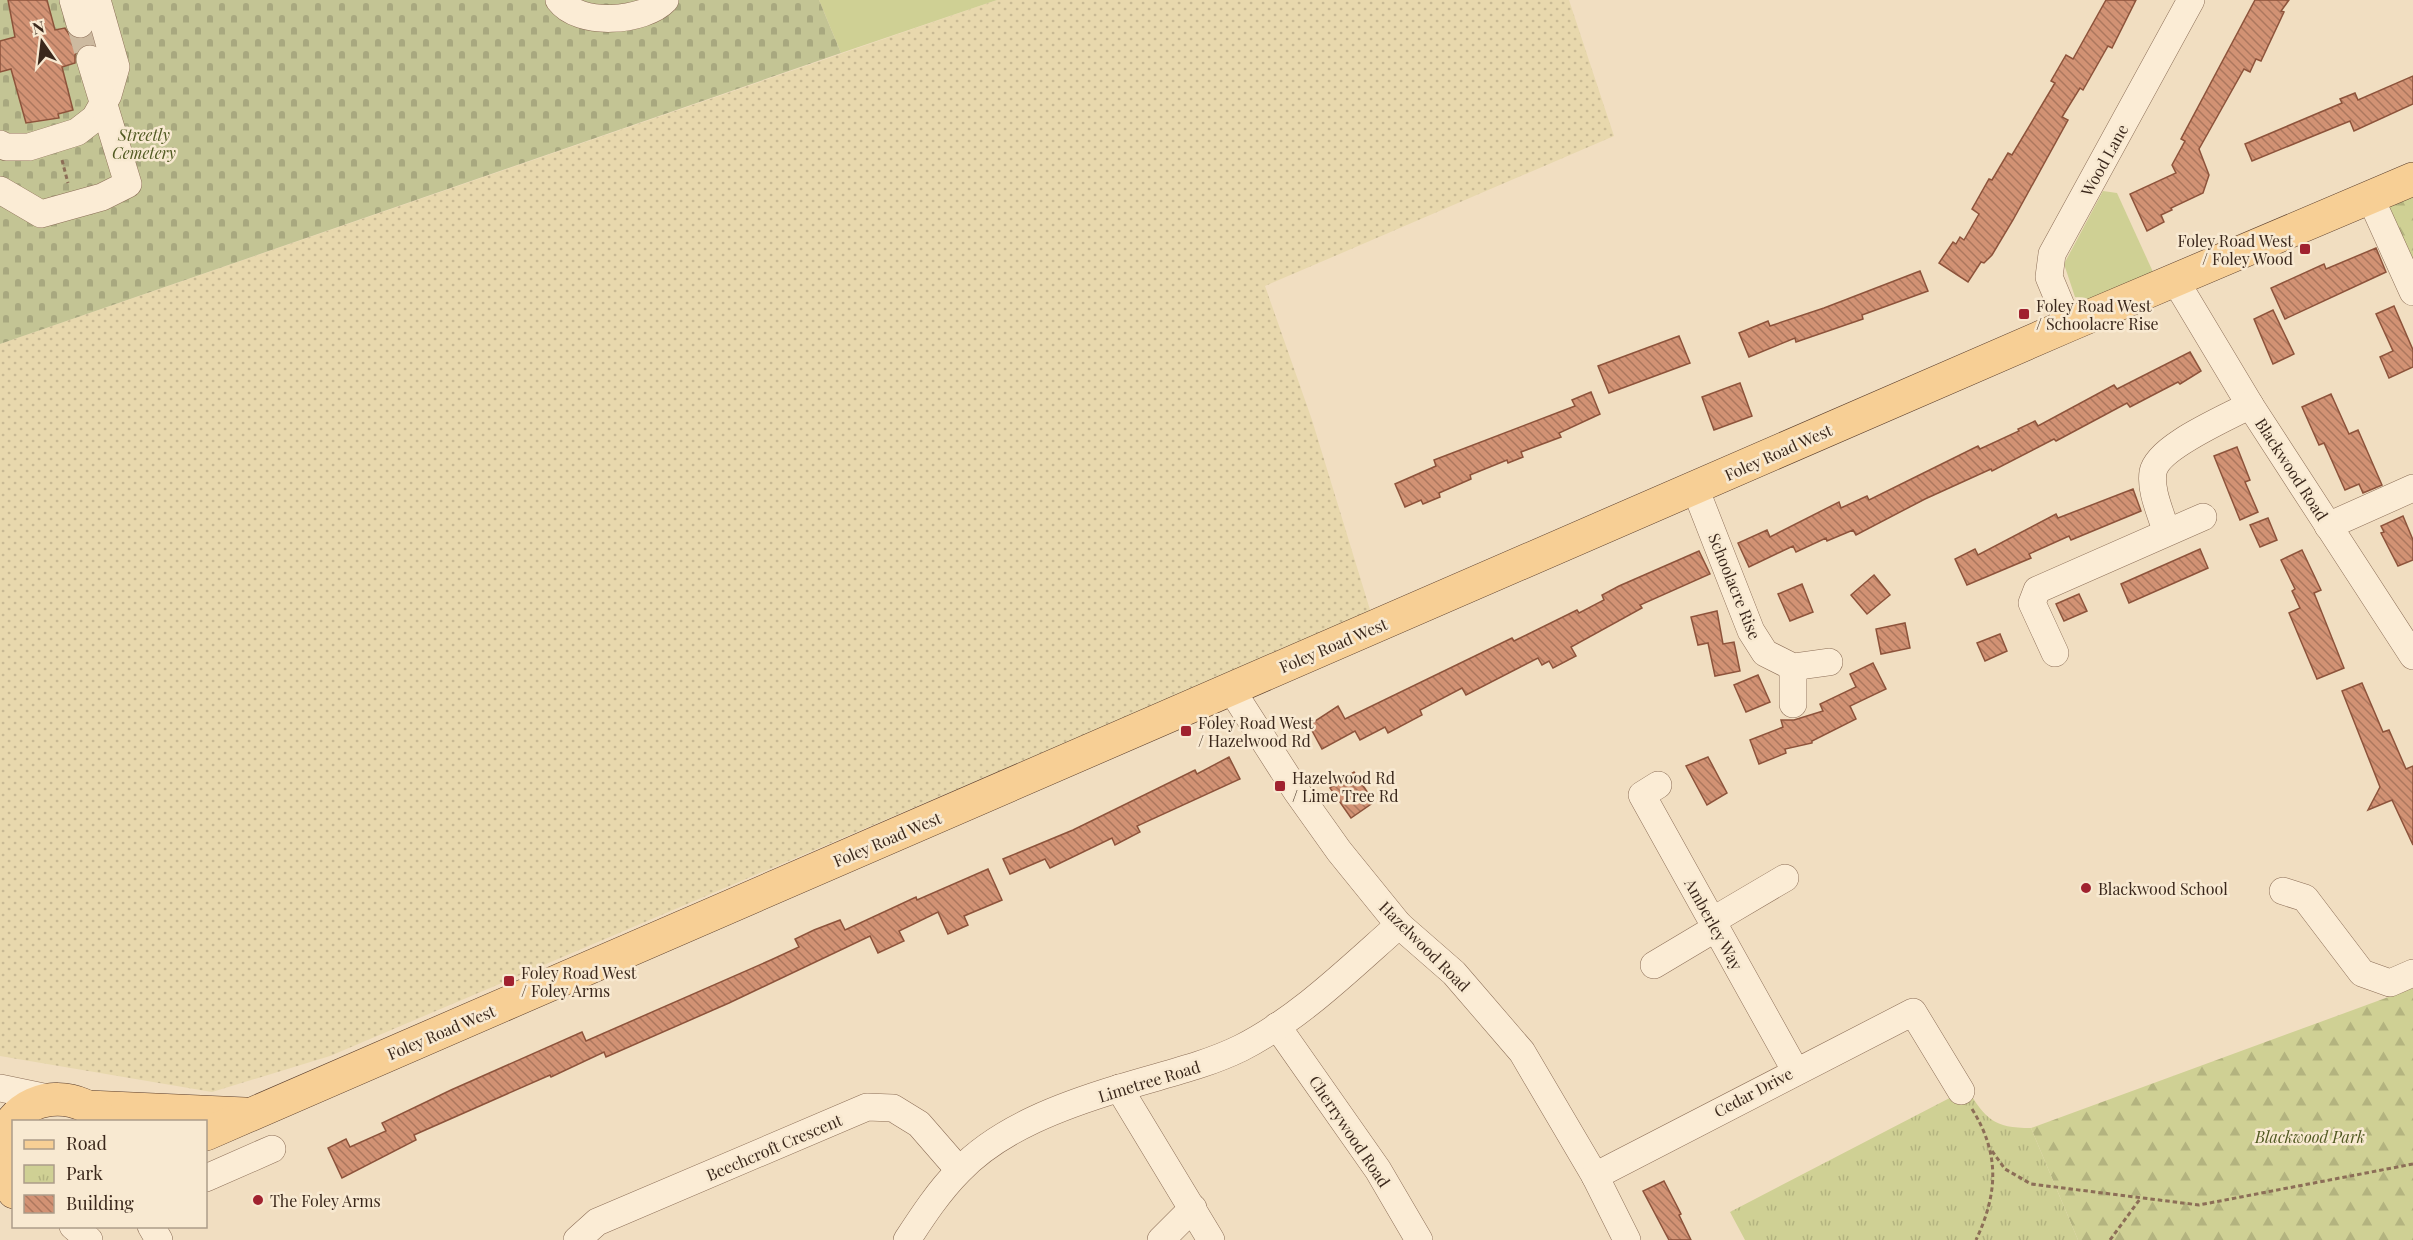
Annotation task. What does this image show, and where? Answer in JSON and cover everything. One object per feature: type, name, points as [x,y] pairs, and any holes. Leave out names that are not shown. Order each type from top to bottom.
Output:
[{"type":"main road","name":"Foley Road West","points":[[207,1134],[2069,325],[2413,179]]},
{"type":"main road","name":"Foley Road West","points":[[53,1099],[69,1099],[96,1114],[254,1115]]},
{"type":"main road","points":[[13,1120],[32,1105],[53,1099]]},
{"type":"main road","points":[[0,1159],[2,1141],[12,1123]]},
{"type":"main road","points":[[0,1171],[12,1189]]},
{"type":"street","points":[[0,144],[6,147],[29,147],[76,132],[95,118],[104,103],[116,68],[97,0]]},
{"type":"street","points":[[559,0],[592,18],[630,17],[658,8],[665,0]]},
{"type":"street","name":"Wood Lane","points":[[2069,325],[2049,277],[2052,254],[2191,0]]},
{"type":"street","points":[[0,190],[41,214],[102,197],[128,184],[90,59]]},
{"type":"street","points":[[2370,197],[2413,292]]},
{"type":"street","name":"Blackwood Road","points":[[2175,280],[2250,405],[2413,656]]},
{"type":"street","points":[[2166,531],[2155,495],[2153,471],[2168,450],[2250,405]]},
{"type":"street","name":"Schoolacre Rise","points":[[1695,488],[1751,631],[1765,653],[1793,667]]},
{"type":"street","points":[[2328,526],[2413,489]]},
{"type":"street","points":[[2055,652],[2032,603],[2037,590],[2166,531],[2203,517]]},
{"type":"street","points":[[1793,704],[1793,667],[1829,662]]},
{"type":"street","name":"Hazelwood Road","points":[[1231,689],[1333,843],[1399,925],[1454,973],[1522,1052],[1595,1176],[1627,1240]]},
{"type":"street","name":"Amberley Way","points":[[1658,785],[1642,795],[1795,1070]]},
{"type":"street","points":[[1654,965],[1785,878]]},
{"type":"street","points":[[2283,891],[2305,898],[2362,973],[2390,983],[2413,973]]},
{"type":"street","name":"Limetree Road","points":[[907,1240],[959,1170],[1002,1138],[1040,1117],[1119,1088],[1197,1067],[1241,1047],[1277,1026],[1343,974],[1399,925]]},
{"type":"street","name":"Cedar Drive","points":[[1595,1176],[1795,1070],[1912,1012],[1961,1091]]},
{"type":"street","name":"Cherrywood Road","points":[[1277,1026],[1378,1170],[1419,1240]]},
{"type":"street","points":[[0,1088],[53,1099]]},
{"type":"street","points":[[1119,1088],[1211,1240]]},
{"type":"street","name":"Beechcroft Crescent","points":[[577,1240],[597,1222],[867,1107],[893,1108],[919,1124],[959,1170]]},
{"type":"street","points":[[207,1178],[272,1149]]},
{"type":"street","points":[[1161,1240],[1193,1208]]},
{"type":"street","points":[[74,1228],[88,1240]]},
{"type":"path","points":[[56,138],[74,205]]},
{"type":"path","points":[[1961,1091],[1982,1124],[1992,1151],[2005,1169],[2031,1184],[2199,1205],[2413,1164]]},
{"type":"path","points":[[1976,1240],[1993,1197],[1992,1151]]},
{"type":"path","points":[[2110,1240],[2140,1198]]},
{"type":"shaded area","points":[[997,0],[1569,0],[1614,136],[1265,286],[1312,420],[1371,613],[330,1056],[212,1092],[0,1056],[0,344]]},
{"type":"green space","name":"Streetly Cemetery","points":[[0,0],[819,0],[841,53],[0,344]]},
{"type":"green space","points":[[819,0],[997,0],[841,53]]},
{"type":"green space","points":[[2103,191],[2117,193],[2153,272],[2090,299],[2075,297],[2064,264]]},
{"type":"green space","points":[[2413,197],[2413,273],[2384,209]]},
{"type":"green space","name":"Blackwood Park","points":[[2413,988],[2413,1240],[2078,1240],[2031,1128]]},
{"type":"green space","points":[[1967,1089],[1980,1108],[1992,1120],[2008,1126],[2031,1128],[2078,1240],[1745,1240],[1730,1212]]},
{"type":"building","points":[[8,0],[47,0],[55,30],[65,28],[70,36],[77,39],[91,35],[93,44],[79,48],[75,55],[75,63],[62,67],[73,110],[58,114],[59,118],[26,123],[11,69],[0,72],[0,41],[15,37]]},
{"type":"building","points":[[2106,0],[2136,0],[2112,48],[2108,46],[2083,90],[2080,88],[2062,117],[2068,120],[2013,220],[1992,255],[1984,263],[1981,262],[1968,282],[1939,263],[1953,242],[1956,244],[1960,237],[1964,240],[1979,214],[1972,209],[1989,179],[1992,180],[2008,153],[2012,155],[2055,83],[2051,81],[2066,55],[2073,59]]},
{"type":"building","points":[[2255,0],[2289,0],[2281,11],[2284,12],[2261,61],[2256,59],[2250,72],[2244,69],[2199,149],[2209,175],[2203,193],[2171,208],[2172,210],[2161,215],[2164,222],[2147,231],[2130,194],[2176,173],[2172,165],[2185,141],[2181,139]]},
{"type":"building","points":[[2413,76],[2413,104],[2354,131],[2350,121],[2252,161],[2245,144],[2342,103],[2340,99],[2355,93],[2358,100]]},
{"type":"building","points":[[2376,248],[2386,272],[2285,319],[2271,288],[2324,264],[2326,269]]},
{"type":"building","points":[[1920,271],[1928,291],[1862,315],[1863,319],[1796,342],[1795,338],[1749,357],[1739,333],[1768,321],[1770,326],[1824,308]]},
{"type":"building","points":[[2394,306],[2413,350],[2413,367],[2389,378],[2380,357],[2393,351],[2376,314]]},
{"type":"building","points":[[2273,310],[2294,354],[2273,364],[2254,319]]},
{"type":"building","points":[[1679,336],[1690,363],[1609,393],[1598,366]]},
{"type":"building","points":[[2190,352],[2201,371],[2180,384],[2178,382],[2130,407],[2127,403],[2056,441],[2054,439],[1992,471],[1991,469],[1925,499],[1856,535],[1853,530],[1827,541],[1826,538],[1796,552],[1793,546],[1749,567],[1738,543],[1767,530],[1770,537],[1839,502],[1841,508],[1867,496],[1869,500],[1978,446],[1980,449],[2019,431],[2018,429],[2035,421],[2038,426],[2114,385],[2117,389]]},
{"type":"building","points":[[1740,383],[1752,416],[1714,430],[1702,397]]},
{"type":"building","points":[[1591,392],[1600,414],[1559,433],[1561,437],[1521,452],[1523,457],[1508,463],[1507,460],[1470,475],[1471,479],[1439,493],[1440,497],[1423,504],[1421,500],[1405,507],[1395,484],[1436,466],[1434,460],[1575,406],[1572,400]]},
{"type":"building","points":[[2331,394],[2349,434],[2358,430],[2382,485],[2363,493],[2359,484],[2345,490],[2324,443],[2319,445],[2302,407]]},
{"type":"building","points":[[2237,447],[2250,480],[2245,482],[2258,512],[2240,520],[2214,456]]},
{"type":"building","points":[[2133,489],[2141,511],[2071,540],[2069,536],[2029,554],[2031,558],[1967,585],[1955,559],[1975,549],[1978,555],[2056,514],[2058,518]]},
{"type":"building","points":[[2403,516],[2413,540],[2413,560],[2398,566],[2381,533],[2384,532],[2381,526]]},
{"type":"building","points":[[2268,518],[2277,540],[2260,547],[2250,525]]},
{"type":"building","points":[[2200,549],[2208,568],[2129,603],[2121,584]]},
{"type":"building","points":[[2302,550],[2321,590],[2314,593],[2344,668],[2317,679],[2289,613],[2300,608],[2292,591],[2295,589],[2281,560]]},
{"type":"building","points":[[1699,551],[1710,574],[1640,605],[1642,608],[1571,647],[1576,656],[1553,668],[1549,661],[1542,665],[1538,658],[1466,695],[1462,688],[1420,710],[1422,715],[1388,733],[1385,727],[1360,740],[1355,731],[1322,749],[1309,725],[1338,706],[1345,719],[1512,638],[1514,641],[1577,610],[1579,613],[1604,600],[1602,595],[1619,586]]},
{"type":"building","points":[[1874,575],[1890,595],[1867,614],[1851,595]]},
{"type":"building","points":[[1802,584],[1813,612],[1790,621],[1778,594]]},
{"type":"building","points":[[2079,594],[2087,611],[2064,621],[2056,604]]},
{"type":"building","points":[[1717,611],[1723,644],[1734,642],[1740,671],[1715,676],[1708,643],[1698,645],[1691,617]]},
{"type":"building","points":[[1905,623],[1910,648],[1881,654],[1876,629]]},
{"type":"building","points":[[2000,634],[2007,651],[1985,661],[1977,643]]},
{"type":"building","points":[[1873,663],[1886,689],[1850,706],[1856,719],[1812,743],[1785,749],[1786,753],[1759,764],[1750,740],[1783,727],[1781,720],[1794,720],[1823,711],[1820,704],[1856,687],[1850,674]]},
{"type":"building","points":[[1758,675],[1770,702],[1746,712],[1734,685]]},
{"type":"building","points":[[2362,683],[2383,732],[2389,730],[2406,769],[2413,766],[2413,845],[2392,800],[2368,810],[2380,787],[2342,691]]},
{"type":"building","points":[[1229,757],[1240,779],[1137,826],[1140,832],[1115,845],[1112,838],[1050,868],[1045,859],[1010,874],[1003,859],[1073,830],[1195,770],[1197,774]]},
{"type":"building","points":[[1708,757],[1727,793],[1707,805],[1686,766]]},
{"type":"building","points":[[1354,772],[1374,802],[1351,818],[1330,788]]},
{"type":"building","points":[[988,869],[1002,900],[964,916],[968,925],[948,934],[938,912],[899,931],[904,941],[878,953],[870,936],[729,1003],[606,1057],[604,1052],[414,1135],[416,1140],[342,1178],[328,1148],[346,1139],[350,1147],[386,1131],[382,1123],[451,1090],[582,1032],[586,1041],[773,959],[799,947],[795,939],[814,930],[840,920],[845,930],[916,897],[917,900]]},
{"type":"building","points":[[1664,1181],[1691,1240],[1669,1240],[1643,1191]]},
{"type":"tunnel","points":[[80,24],[90,59]]},
{"type":"place","name":"Foley Road West / Foley Wood","points":[[2305,249]]},
{"type":"place","name":"Foley Road West / Schoolacre Rise","points":[[2024,314]]},
{"type":"place","name":"Foley Road West / Hazelwood Rd","points":[[1186,731]]},
{"type":"place","name":"Hazelwood Rd / Lime Tree Rd","points":[[1280,786]]},
{"type":"place","name":"Blackwood School","points":[[2086,888]]},
{"type":"place","name":"Foley Road West / Foley Arms","points":[[509,981]]},
{"type":"place","name":"The Foley Arms","points":[[258,1200]]}]
